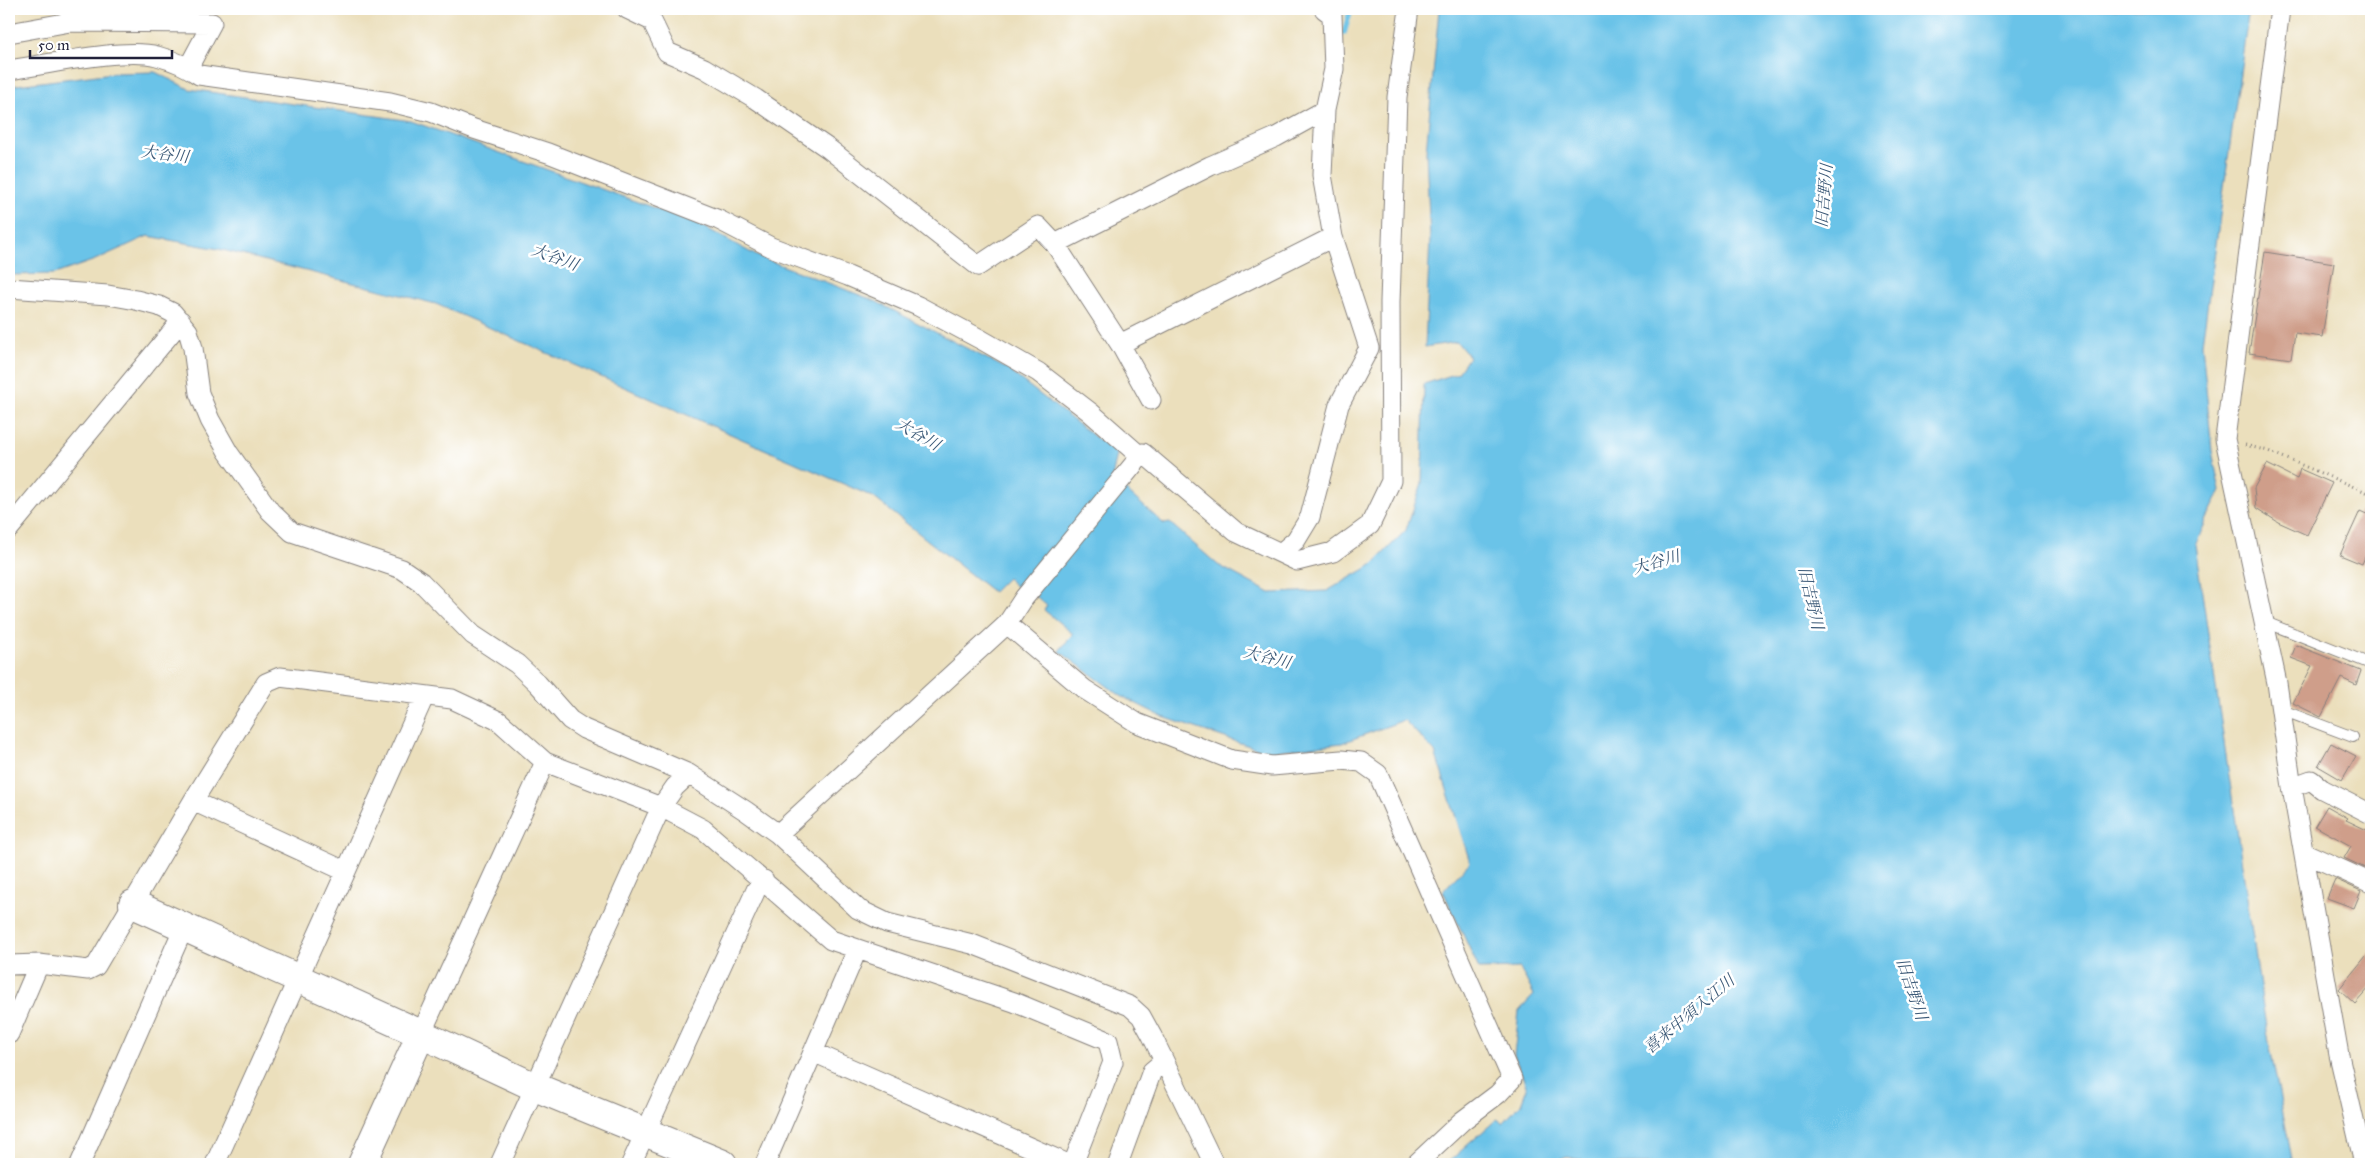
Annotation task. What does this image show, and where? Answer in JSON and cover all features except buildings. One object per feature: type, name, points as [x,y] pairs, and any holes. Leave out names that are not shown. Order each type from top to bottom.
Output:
[{"type":"street","points":[[627,9],[652,22],[667,52],[704,68],[756,99],[829,149],[978,266],[1038,226],[1055,244],[1120,344],[1151,400]]},
{"type":"street","points":[[1282,552],[1296,540],[1310,517],[1339,405],[1369,348],[1333,237],[1322,176],[1324,110],[1334,69],[1332,15],[1324,9]]},
{"type":"street","points":[[778,834],[1007,624],[1024,598],[1144,453],[1236,532],[1262,545],[1282,552],[1297,561],[1333,552],[1370,525],[1391,481],[1390,302],[1397,97],[1409,9]]},
{"type":"street","points":[[2280,9],[2225,439],[2282,710],[2292,786],[2339,1055],[2364,1164]]},
{"type":"street","points":[[9,33],[70,22],[216,16]]},
{"type":"street","points":[[188,68],[216,16]]},
{"type":"street","points":[[9,70],[120,54],[156,56],[188,68],[199,75],[390,102],[431,112],[474,129],[548,153],[718,220],[771,247],[848,276],[918,306],[1038,372],[1090,412],[1136,462]]},
{"type":"street","points":[[1055,244],[1210,166],[1276,137],[1324,110]]},
{"type":"street","points":[[1120,344],[1333,237]]},
{"type":"street","points":[[9,288],[50,290],[136,300],[159,306],[173,313],[181,321],[193,348],[199,392],[210,420],[241,471],[270,511],[292,532],[402,569],[422,582],[472,635],[517,664],[538,684],[570,720],[584,729],[689,774],[778,834],[858,909],[887,923],[972,944],[1130,1006],[1140,1016],[1164,1061],[1214,1164]]},
{"type":"street","points":[[9,529],[181,321]]},
{"type":"street","points":[[1007,624],[1084,689],[1137,723],[1232,760],[1272,766],[1341,760],[1361,762],[1378,774],[1512,1079],[1498,1094],[1462,1121],[1416,1164]]},
{"type":"street","points":[[9,965],[39,964],[88,970],[96,966],[193,801],[266,683],[280,677],[403,692],[424,697],[452,699],[499,721],[545,762],[661,807],[703,829],[831,940],[1014,1002],[1108,1041],[1113,1062],[1073,1164]]},
{"type":"street","points":[[215,1164],[424,697]]},
{"type":"street","points":[[362,1164],[545,762]]},
{"type":"street","points":[[500,1164],[661,807],[675,787],[689,774]]},
{"type":"street","points":[[2292,786],[2311,780],[2322,789],[2371,814]]},
{"type":"street","points":[[193,801],[345,871]]},
{"type":"street","points":[[2304,853],[2371,883]]},
{"type":"street","points":[[631,1164],[756,890],[764,880]]},
{"type":"street","points":[[133,904],[535,1087],[723,1164]]},
{"type":"street","points":[[80,1164],[184,926]]},
{"type":"street","points":[[765,1164],[857,950]]},
{"type":"street","points":[[9,1034],[39,964]]},
{"type":"street","points":[[813,1052],[1068,1164]]},
{"type":"street","points":[[1118,1164],[1152,1071],[1164,1061]]},
{"type":"lane","points":[[2264,622],[2371,664]]},
{"type":"lane","points":[[2282,710],[2353,737]]},
{"type":"path","points":[[2225,439],[2268,451],[2371,494]]},
{"type":"water","points":[[1439,9],[2249,9],[2202,344],[2212,451],[2220,491],[2195,545],[2266,1027],[2293,1164],[1586,1164],[1582,1160],[1567,1157],[1549,1164],[1446,1164],[1497,1119],[1503,1123],[1521,1104],[1527,1088],[1514,1055],[1519,1011],[1534,995],[1520,968],[1479,969],[1443,891],[1470,862],[1435,752],[1404,720],[1342,743],[1267,752],[1163,717],[1121,696],[1059,651],[1073,634],[1044,610],[1047,606],[1025,586],[1020,590],[1007,578],[993,592],[873,497],[436,304],[219,249],[148,236],[95,260],[55,274],[9,275],[9,86],[113,73],[155,72],[189,89],[411,121],[699,224],[757,256],[873,300],[1007,369],[1117,454],[1112,478],[1164,524],[1170,523],[1218,565],[1270,593],[1327,591],[1372,565],[1406,530],[1422,483],[1424,384],[1458,373],[1469,357],[1457,342],[1425,347],[1430,239],[1426,152]]},
{"type":"waterway","points":[[1344,33],[1351,9]]},
{"type":"water label","name":"大谷川","points":[[165,154]]},
{"type":"water label","name":"旧吉野川","points":[[1824,196]]},
{"type":"water label","name":"大谷川","points":[[555,257]]},
{"type":"water label","name":"大谷川","points":[[918,434]]},
{"type":"water label","name":"大谷川","points":[[1656,562]]},
{"type":"water label","name":"旧吉野川","points":[[1811,598]]},
{"type":"water label","name":"大谷川","points":[[1267,657]]},
{"type":"water label","name":"旧吉野川","points":[[1912,989]]},
{"type":"water label","name":"喜来中須入江川","points":[[1689,1014]]}]
